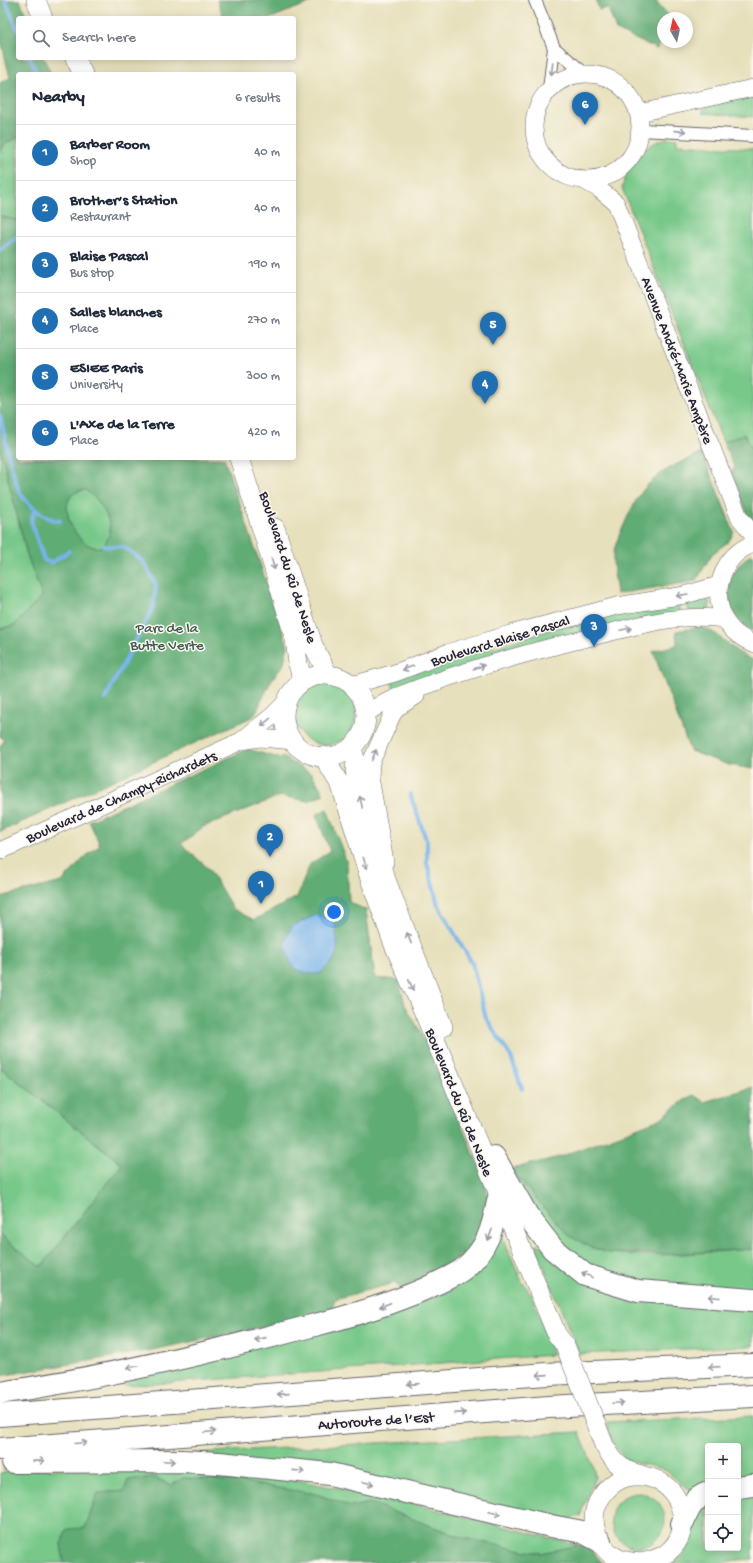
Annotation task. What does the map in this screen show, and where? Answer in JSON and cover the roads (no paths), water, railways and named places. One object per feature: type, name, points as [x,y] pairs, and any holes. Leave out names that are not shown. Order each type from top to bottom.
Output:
[{"type":"highway","points":[[494,1157],[527,1215],[553,1249],[586,1275],[638,1291],[753,1300]]},
{"type":"highway","points":[[0,1393],[173,1360],[266,1338],[367,1312],[409,1296],[462,1270],[475,1259],[486,1245],[493,1226],[499,1197]]},
{"type":"highway","points":[[0,1415],[540,1375],[753,1365]]},
{"type":"highway","name":"Autoroute de l’Est","points":[[0,1449],[549,1407],[753,1396]]},
{"type":"highway","points":[[0,1463],[182,1461],[219,1463],[330,1474],[583,1532],[600,1541]]},
{"type":"highway","points":[[741,1486],[753,1484]]},
{"type":"highway","points":[[682,1524],[690,1506],[700,1495],[705,1493]]},
{"type":"main road","points":[[36,0],[42,16]]},
{"type":"main road","points":[[50,0],[56,16]]},
{"type":"main road","points":[[62,60],[67,72]]},
{"type":"main road","points":[[76,60],[82,72]]},
{"type":"main road","points":[[240,460],[263,531],[295,639],[298,664],[303,682]]},
{"type":"main road","name":"Boulevard du Rû de Nesle","points":[[253,460],[313,645],[328,675]]},
{"type":"main road","points":[[328,675],[340,678],[352,685],[361,697],[366,713],[363,731],[351,747],[337,754],[323,756],[304,750],[294,741],[288,731],[284,718],[288,700],[293,690],[303,682],[316,676],[328,675]]},
{"type":"main road","points":[[351,747],[356,761],[355,770],[369,836],[494,1157],[497,1171],[563,1332],[565,1344]]},
{"type":"main road","name":"Boulevard du Rû de Nesle","points":[[323,756],[341,786],[370,879],[394,945],[425,1015],[499,1197],[558,1335],[565,1344],[604,1446],[610,1472],[606,1490]]},
{"type":"main road","name":"Boulevard du Rû de Nesle","points":[[604,1446],[620,1468],[631,1473],[644,1476],[657,1479],[668,1487],[677,1497],[682,1510],[682,1524],[674,1545],[664,1558],[634,1563],[616,1557],[607,1550],[600,1541],[594,1520],[599,1499],[616,1481],[630,1476],[644,1476]]},
{"type":"street","points":[[535,0],[554,48],[585,74]]},
{"type":"street","points":[[549,89],[554,48]]},
{"type":"street","points":[[585,74],[603,76],[619,84],[631,97],[640,121],[638,143],[632,156],[623,167],[612,175],[599,180],[585,181],[568,178],[552,168],[541,155],[534,138],[534,121],[539,104],[549,89],[560,81],[572,76],[585,74]]},
{"type":"street","points":[[640,121],[753,88]]},
{"type":"street","points":[[640,121],[753,136]]},
{"type":"street","name":"Avenue André-Marie Ampère","points":[[623,167],[619,177],[616,203],[739,517],[746,548]]},
{"type":"street","name":"Avenue André-Marie Ampère","points":[[585,181],[599,189],[616,203]]},
{"type":"street","name":"Avenue André-Marie Ampère","points":[[739,517],[753,534]]},
{"type":"street","points":[[746,548],[727,565],[719,585],[719,602],[724,619],[736,634],[753,644]]},
{"type":"street","name":"Boulevard Blaise Pascal","points":[[352,685],[395,673],[447,654],[510,634],[617,606],[685,595],[719,585]]},
{"type":"street","name":"Boulevard Blaise Pascal","points":[[366,713],[389,699],[500,660],[624,629],[688,618],[712,617],[724,619]]},
{"type":"street","points":[[390,889],[370,777],[370,762],[388,721],[398,707],[419,694],[458,674]]},
{"type":"street","name":"Boulevard de Champy-Richardets","points":[[0,851],[241,741],[271,717],[288,700]]},
{"type":"street","name":"Boulevard de Champy-Richardets","points":[[241,741],[260,738],[294,741]]},
{"type":"water","points":[[316,915],[334,921],[338,946],[332,962],[319,974],[303,972],[294,968],[291,964],[284,943],[292,926]]},
{"type":"waterway","points":[[5,0],[16,25]]},
{"type":"waterway","points":[[31,60],[36,72]]},
{"type":"waterway","points":[[0,250],[16,238]]},
{"type":"waterway","points":[[0,416],[12,470],[18,488],[25,499],[42,514],[54,520],[60,521]]},
{"type":"waterway","points":[[35,509],[31,521],[44,560],[51,563],[69,551]]},
{"type":"waterway","points":[[104,546],[124,547],[143,561],[156,585],[153,608],[105,699]]},
{"type":"waterway","points":[[410,794],[427,842],[427,863],[438,905],[472,963],[486,1018],[511,1057],[522,1089]]},
{"type":"place","name":"L'Axe de la Terre","points":[[585,125]]},
{"type":"place","name":"ESIEE Paris","points":[[493,345]]},
{"type":"place","name":"Salles blanches","points":[[485,404]]},
{"type":"place","name":"Blaise Pascal","points":[[594,647]]},
{"type":"place","name":"Brother’s Station","points":[[270,857]]},
{"type":"place","name":"Barber Room","points":[[261,904]]},
{"type":"park label","name":"Parc de la Butte Verte","points":[[167,636]]}]
